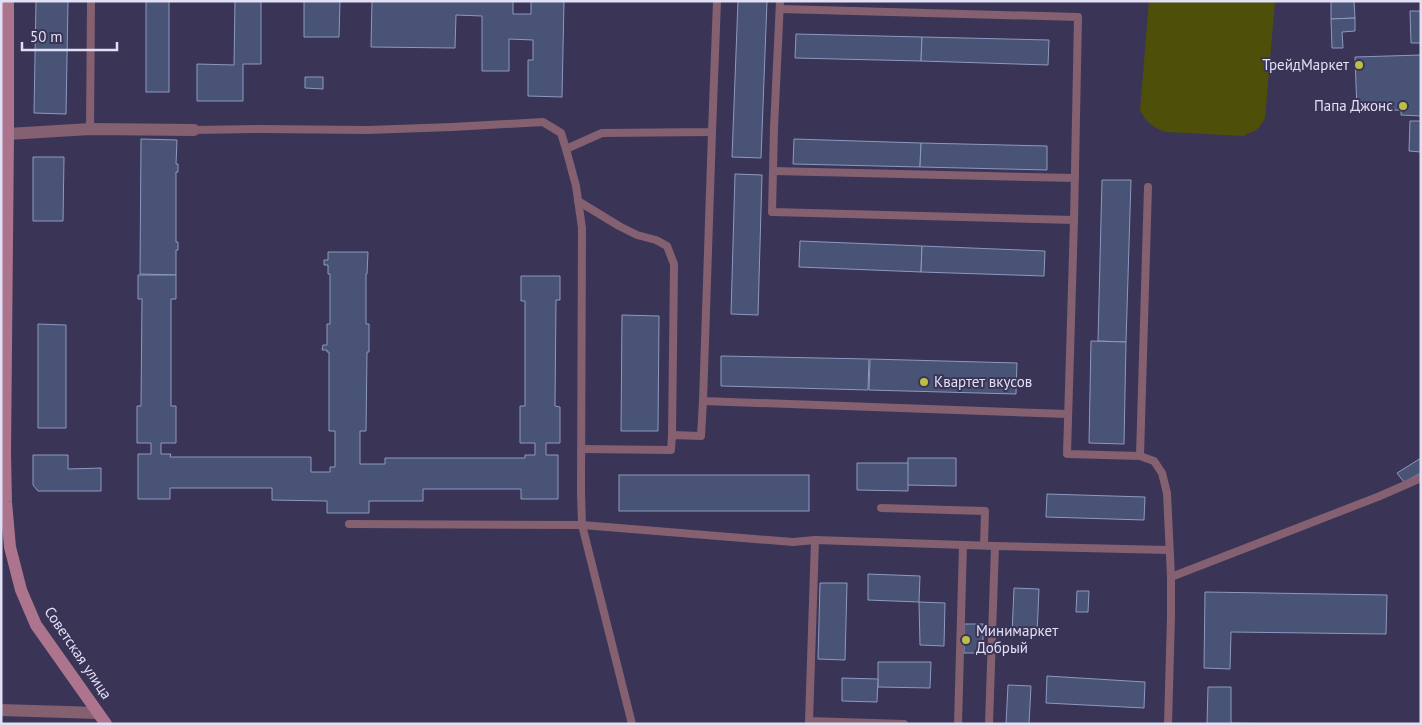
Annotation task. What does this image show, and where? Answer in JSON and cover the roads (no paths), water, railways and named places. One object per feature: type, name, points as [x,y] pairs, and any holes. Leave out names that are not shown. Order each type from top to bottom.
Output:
[{"type":"main road","name":"Советская улица","points":[[8,1],[5,90],[8,134],[5,455],[6,502],[10,547],[20,590],[36,625],[106,724]]},
{"type":"street","points":[[8,134],[90,129],[194,130]]},
{"type":"street","points":[[1,710],[98,713]]},
{"type":"lane","points":[[90,129],[92,1]]},
{"type":"lane","points":[[672,435],[701,436],[717,1]]},
{"type":"lane","points":[[811,1],[811,10]]},
{"type":"lane","points":[[844,1],[844,11]]},
{"type":"lane","points":[[1074,220],[772,212],[780,5],[811,10],[1078,17],[1074,220],[1067,454],[1140,456],[1154,461],[1162,473],[1167,493],[1171,577],[1168,724]]},
{"type":"lane","points":[[194,130],[368,130],[543,122],[561,133],[576,186],[582,228],[582,525],[632,724]]},
{"type":"lane","points":[[566,149],[602,133],[712,132]]},
{"type":"lane","points":[[773,171],[1075,178]]},
{"type":"lane","points":[[1140,456],[1148,187]]},
{"type":"lane","points":[[578,201],[619,226],[667,246],[674,264],[671,450],[581,449]]},
{"type":"lane","points":[[703,401],[1068,414]]},
{"type":"lane","points":[[1171,577],[1380,496],[1421,478]]},
{"type":"lane","points":[[881,508],[985,511],[984,545]]},
{"type":"lane","points":[[349,524],[582,525],[793,542],[814,540],[1170,550]]},
{"type":"lane","points":[[814,540],[809,721],[904,724]]},
{"type":"lane","points":[[958,724],[963,545]]},
{"type":"lane","points":[[989,724],[995,546]]},
{"type":"place","name":"ТрейдМаркет","points":[[1359,65]]},
{"type":"place","name":"Папа Джонс","points":[[1403,106]]},
{"type":"place","name":"Квартет вкусов","points":[[924,382]]},
{"type":"place","name":"Минимаркет Добрый","points":[[966,640]]}]
